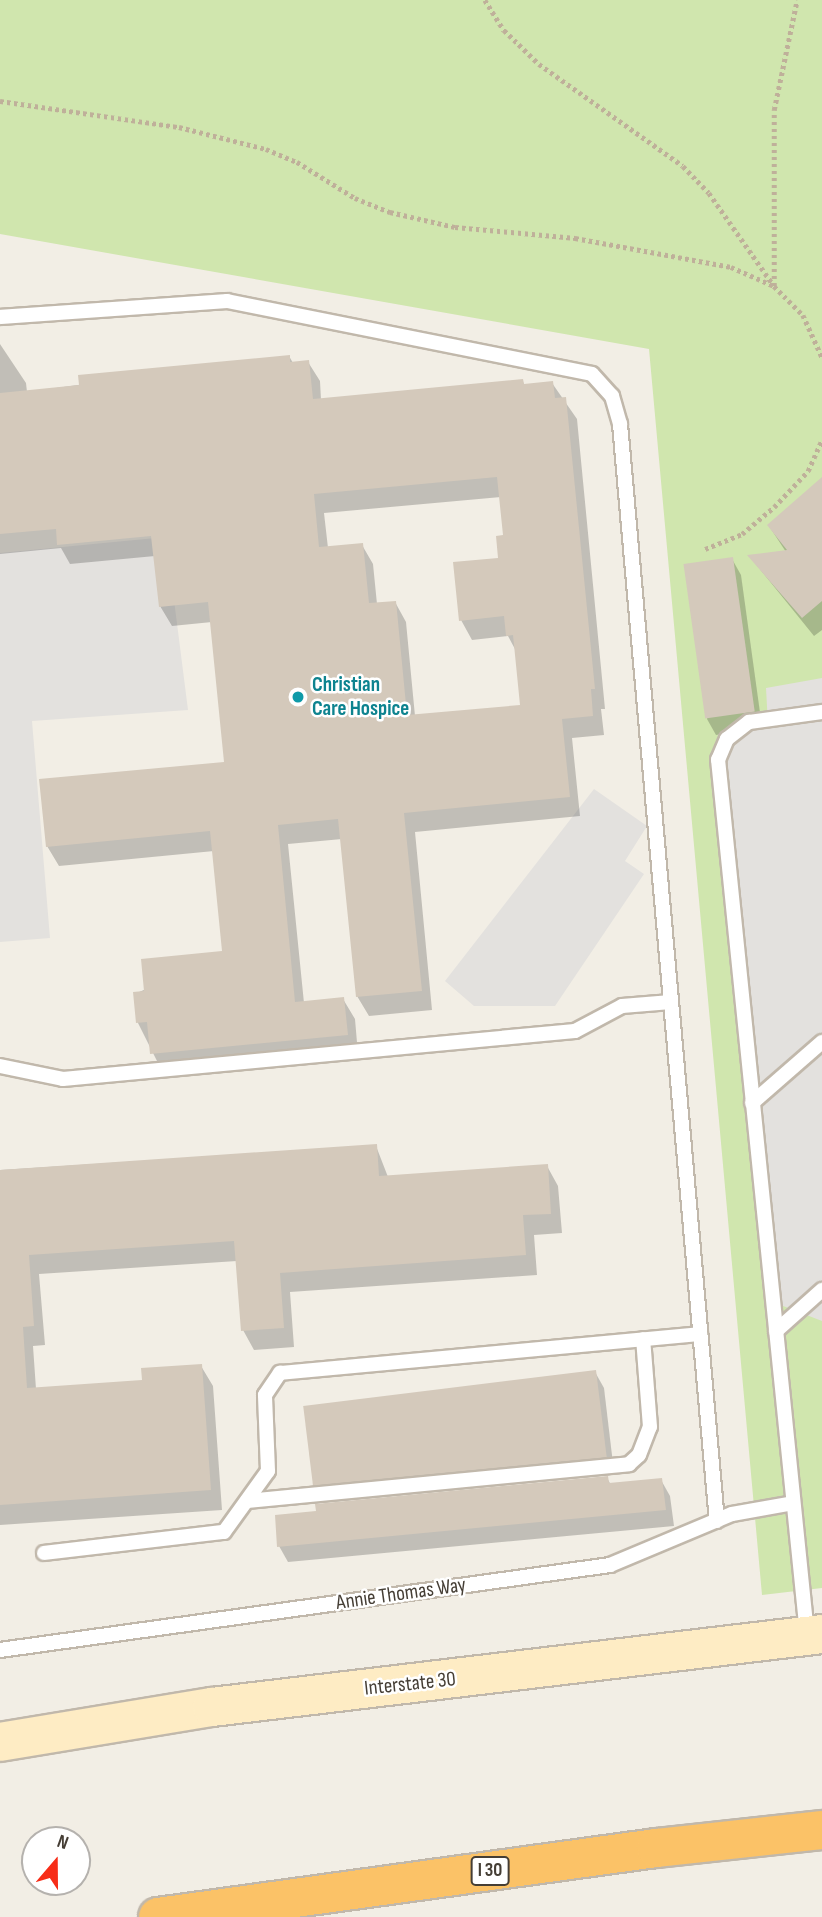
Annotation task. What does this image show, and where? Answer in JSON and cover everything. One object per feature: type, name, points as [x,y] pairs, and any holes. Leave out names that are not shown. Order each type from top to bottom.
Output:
[{"type":"highway","name":"I 30","points":[[158,1917],[656,1848],[822,1830]]},
{"type":"main road","name":"Interstate 30","points":[[0,1742],[212,1707],[814,1635]]},
{"type":"lane","points":[[0,317],[227,301],[592,374],[611,396],[620,424],[717,1521]]},
{"type":"lane","points":[[814,1635],[793,1503],[718,760],[727,738],[749,722],[822,712]]},
{"type":"lane","points":[[0,1066],[63,1079],[575,1031],[622,1006],[671,1002]]},
{"type":"lane","points":[[752,1103],[822,1042]]},
{"type":"lane","points":[[776,1331],[822,1290]]},
{"type":"lane","points":[[44,1553],[224,1532],[268,1471],[265,1395],[280,1373],[700,1334]]},
{"type":"lane","points":[[247,1501],[629,1464],[639,1455],[650,1427],[643,1339]]},
{"type":"lane","name":"Annie Thomas Way","points":[[0,1650],[610,1565],[717,1521],[793,1503]]},
{"type":"path","points":[[485,0],[504,30],[539,64],[684,166],[709,193],[774,286],[803,316],[822,357]]},
{"type":"path","points":[[774,286],[774,110],[797,0]]},
{"type":"path","points":[[0,101],[179,127],[266,149],[297,162],[355,198],[390,212],[455,227],[575,237],[731,267],[774,286]]},
{"type":"path","points":[[705,549],[742,534],[774,507],[808,471],[822,440]]},
{"type":"path","points":[[817,451],[822,456]]},
{"type":"green space","points":[[0,0],[822,0],[822,1588],[762,1595],[649,349],[0,234]]},
{"type":"shaded area","points":[[166,537],[188,710],[32,721],[50,938],[0,942],[0,553]]},
{"type":"shaded area","points":[[822,678],[822,1321],[778,1304],[724,758],[735,740],[750,728],[768,725],[766,688]]},
{"type":"shaded area","points":[[594,789],[647,826],[625,861],[644,874],[555,1006],[474,1006],[445,981]]},
{"type":"building","name":"Christian Care Hospice","points":[[290,355],[290,362],[309,360],[313,399],[523,379],[524,384],[553,381],[555,398],[566,397],[595,689],[591,689],[593,716],[562,719],[570,797],[404,813],[422,991],[356,997],[338,819],[278,825],[295,1002],[344,997],[348,1035],[150,1054],[147,1022],[136,1023],[133,992],[144,991],[141,959],[222,951],[210,831],[46,847],[39,779],[224,762],[208,602],[159,607],[151,536],[57,545],[56,529],[0,534],[0,393],[79,385],[78,375]],"holes":[[[497,477],[503,535],[496,536],[498,558],[453,562],[459,621],[504,616],[506,636],[513,635],[520,705],[407,715],[396,601],[369,603],[363,543],[319,547],[314,494]]]},
{"type":"building","points":[[822,477],[822,601],[802,618],[747,555],[787,550],[767,525]]},
{"type":"building","points":[[733,557],[755,711],[705,718],[683,564]]},
{"type":"building","points":[[377,1144],[379,1176],[548,1164],[551,1214],[523,1215],[526,1255],[280,1273],[284,1328],[241,1331],[234,1241],[29,1255],[34,1326],[23,1327],[27,1388],[142,1380],[141,1368],[202,1364],[211,1490],[0,1505],[0,1170]]},
{"type":"building","points":[[596,1370],[607,1457],[314,1493],[303,1406]]},
{"type":"building","points":[[608,1476],[609,1483],[662,1478],[666,1510],[277,1547],[275,1515],[316,1511],[315,1504]]},
{"type":"place","name":"Christian Care Hospice","points":[[298,697]]}]
